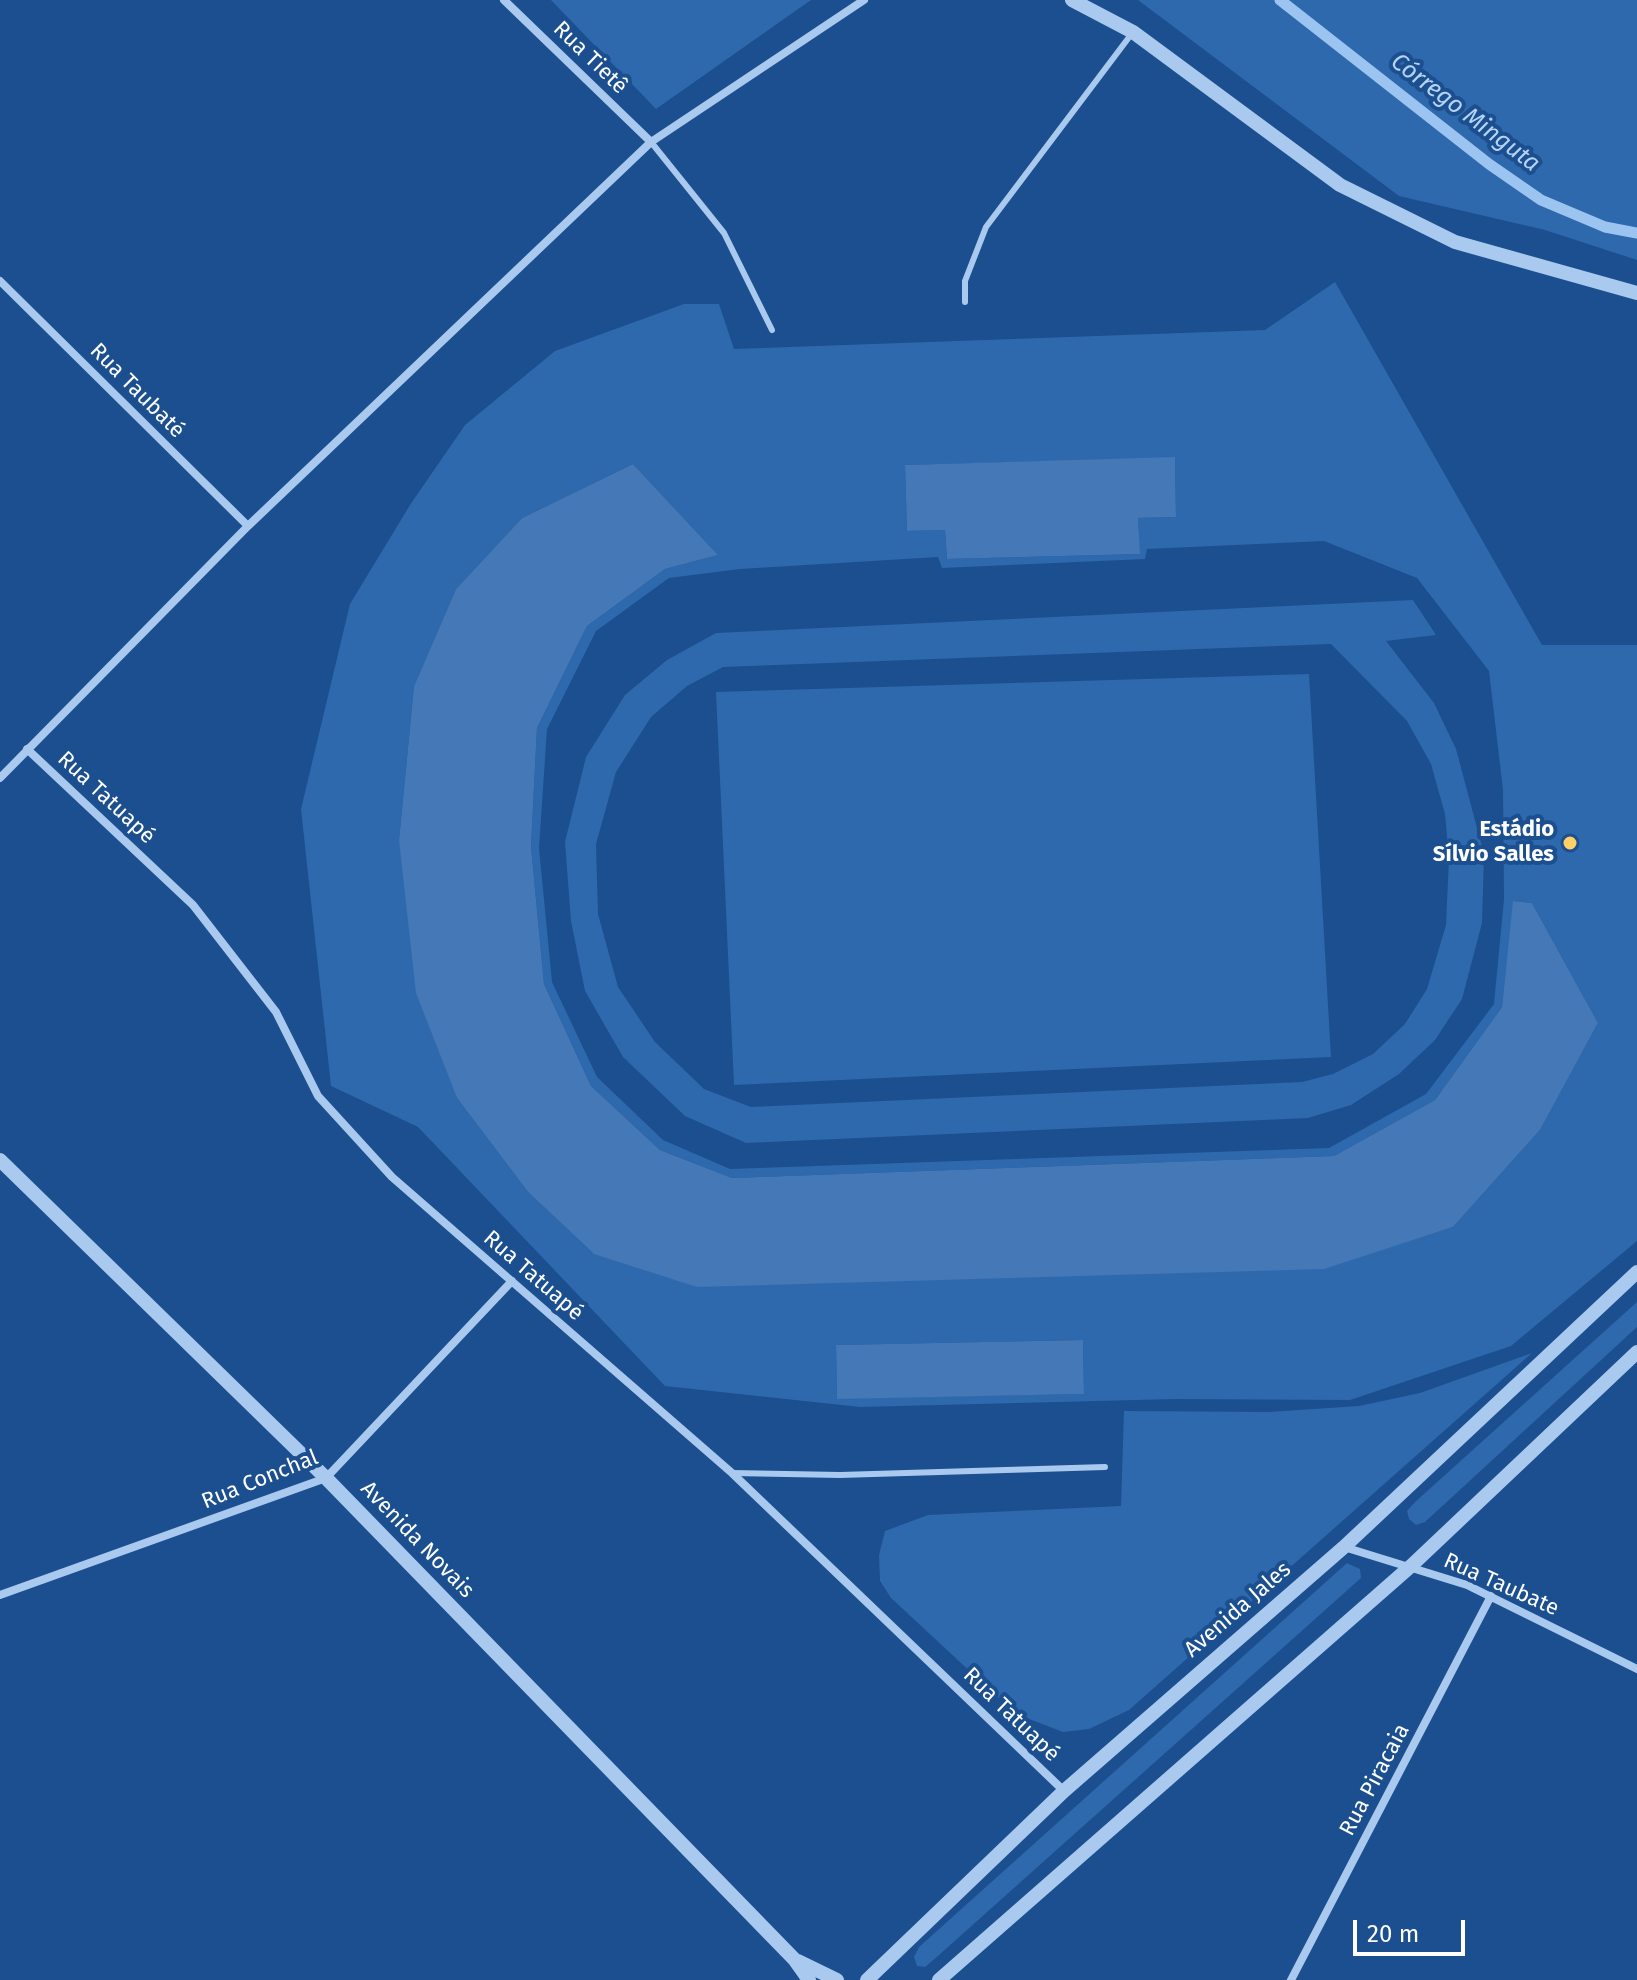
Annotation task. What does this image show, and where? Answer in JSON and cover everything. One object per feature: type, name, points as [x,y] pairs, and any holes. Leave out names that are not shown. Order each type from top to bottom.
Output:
[{"type":"street","name":"Rua Tietê","points":[[504,0],[651,142]]},
{"type":"street","points":[[0,778],[248,526],[651,142],[864,0]]},
{"type":"street","points":[[1072,0],[1133,32],[1340,185],[1455,242],[1637,293]]},
{"type":"street","name":"Rua Taubaté","points":[[0,281],[248,526]]},
{"type":"street","name":"Rua Tatuapé","points":[[27,749],[193,905],[276,1012],[318,1096],[381,1165],[732,1473],[1064,1791]]},
{"type":"street","name":"Avenida Novais","points":[[0,1160],[326,1478],[794,1959],[809,1980]]},
{"type":"street","name":"Avenida Jales","points":[[867,1980],[1064,1791],[1344,1547],[1637,1272]]},
{"type":"street","name":"Rua Conchal","points":[[0,1595],[326,1478],[512,1281]]},
{"type":"street","points":[[939,1980],[1411,1566],[1637,1352]]},
{"type":"street","name":"Rua Taubate","points":[[1344,1547],[1411,1566],[1491,1596],[1637,1669]]},
{"type":"street","name":"Rua Piracaia","points":[[1291,1980],[1491,1596]]},
{"type":"street","name":"Avenida Novais","points":[[794,1959],[837,1980]]},
{"type":"lane","points":[[965,302],[965,281],[986,227],[1133,32]]},
{"type":"lane","points":[[651,142],[724,233],[772,330]]},
{"type":"lane","points":[[732,1473],[840,1475],[1105,1467]]},
{"type":"shaded area","points":[[551,0],[811,0],[656,109]]},
{"type":"shaded area","points":[[1138,0],[1637,0],[1637,260],[1545,230],[1399,196]]},
{"type":"shaded area","name":"Estádio Sílvio Salles","points":[[1335,282],[1542,645],[1637,645],[1637,1241],[1511,1346],[1350,1400],[1175,1399],[860,1407],[665,1386],[418,1127],[331,1086],[301,809],[350,604],[410,505],[465,425],[555,351],[684,304],[719,304],[734,349],[1265,330]],"holes":[[[1175,458],[1176,517],[1138,518],[1139,554],[947,559],[945,530],[907,531],[905,465]],[[633,464],[718,555],[665,569],[587,626],[537,728],[531,846],[544,984],[591,1086],[660,1150],[732,1178],[1334,1156],[1435,1100],[1502,1007],[1514,901],[1532,903],[1598,1023],[1540,1130],[1453,1227],[1324,1268],[594,1254],[528,1192],[457,1098],[399,840],[414,686],[456,589],[522,518]],[[1324,541],[1417,578],[1489,671],[1503,790],[1504,899],[1494,1004],[1426,1094],[1329,1148],[730,1169],[663,1140],[597,1077],[552,982],[539,848],[547,729],[596,631],[669,578],[740,569],[938,557],[942,568],[1145,559],[1147,549]],[[1083,1340],[1084,1394],[837,1398],[836,1345]]]},
{"type":"shaded area","points":[[1413,600],[1436,635],[1386,641],[1434,703],[1456,749],[1484,854],[1482,923],[1462,999],[1435,1040],[1399,1074],[1351,1105],[1308,1118],[746,1143],[685,1116],[623,1057],[585,991],[571,921],[565,842],[586,757],[625,695],[667,660],[716,633]],"holes":[[[1331,644],[1407,721],[1431,764],[1445,814],[1449,859],[1446,925],[1427,989],[1405,1024],[1373,1054],[1333,1074],[1302,1082],[751,1107],[704,1089],[655,1042],[618,987],[598,914],[596,844],[616,772],[651,717],[687,686],[723,667]]]},
{"type":"shaded area","points":[[1309,674],[1331,1057],[734,1085],[716,692]]},
{"type":"shaded area","points":[[1637,1302],[1637,1327],[1425,1522],[1416,1525],[1409,1519],[1407,1511],[1415,1502]]},
{"type":"shaded area","points":[[1532,1353],[1129,1710],[1089,1729],[1063,1732],[1016,1714],[891,1598],[880,1581],[879,1555],[885,1531],[928,1515],[1121,1506],[1124,1411],[1269,1412],[1359,1406],[1420,1393]]},
{"type":"shaded area","points":[[1347,1563],[1360,1569],[1361,1578],[939,1955],[925,1967],[917,1966],[914,1957],[919,1947]]},
{"type":"building","points":[[1175,457],[1176,517],[1138,518],[1140,554],[947,559],[945,530],[907,531],[905,465]]},
{"type":"building","points":[[633,464],[718,555],[665,569],[587,626],[537,728],[531,846],[544,984],[591,1086],[660,1150],[732,1178],[1334,1156],[1435,1100],[1502,1007],[1513,901],[1532,903],[1598,1023],[1540,1130],[1453,1227],[1324,1269],[697,1287],[594,1254],[528,1192],[457,1098],[416,993],[399,840],[414,686],[456,589],[522,518]]},
{"type":"building","points":[[1083,1340],[1084,1394],[837,1399],[836,1345]]},
{"type":"waterway","name":"Córrego Minguta","points":[[1280,0],[1489,164],[1541,200],[1605,227],[1637,233]]},
{"type":"place","name":"Estádio Sílvio Salles","points":[[1570,843]]}]
